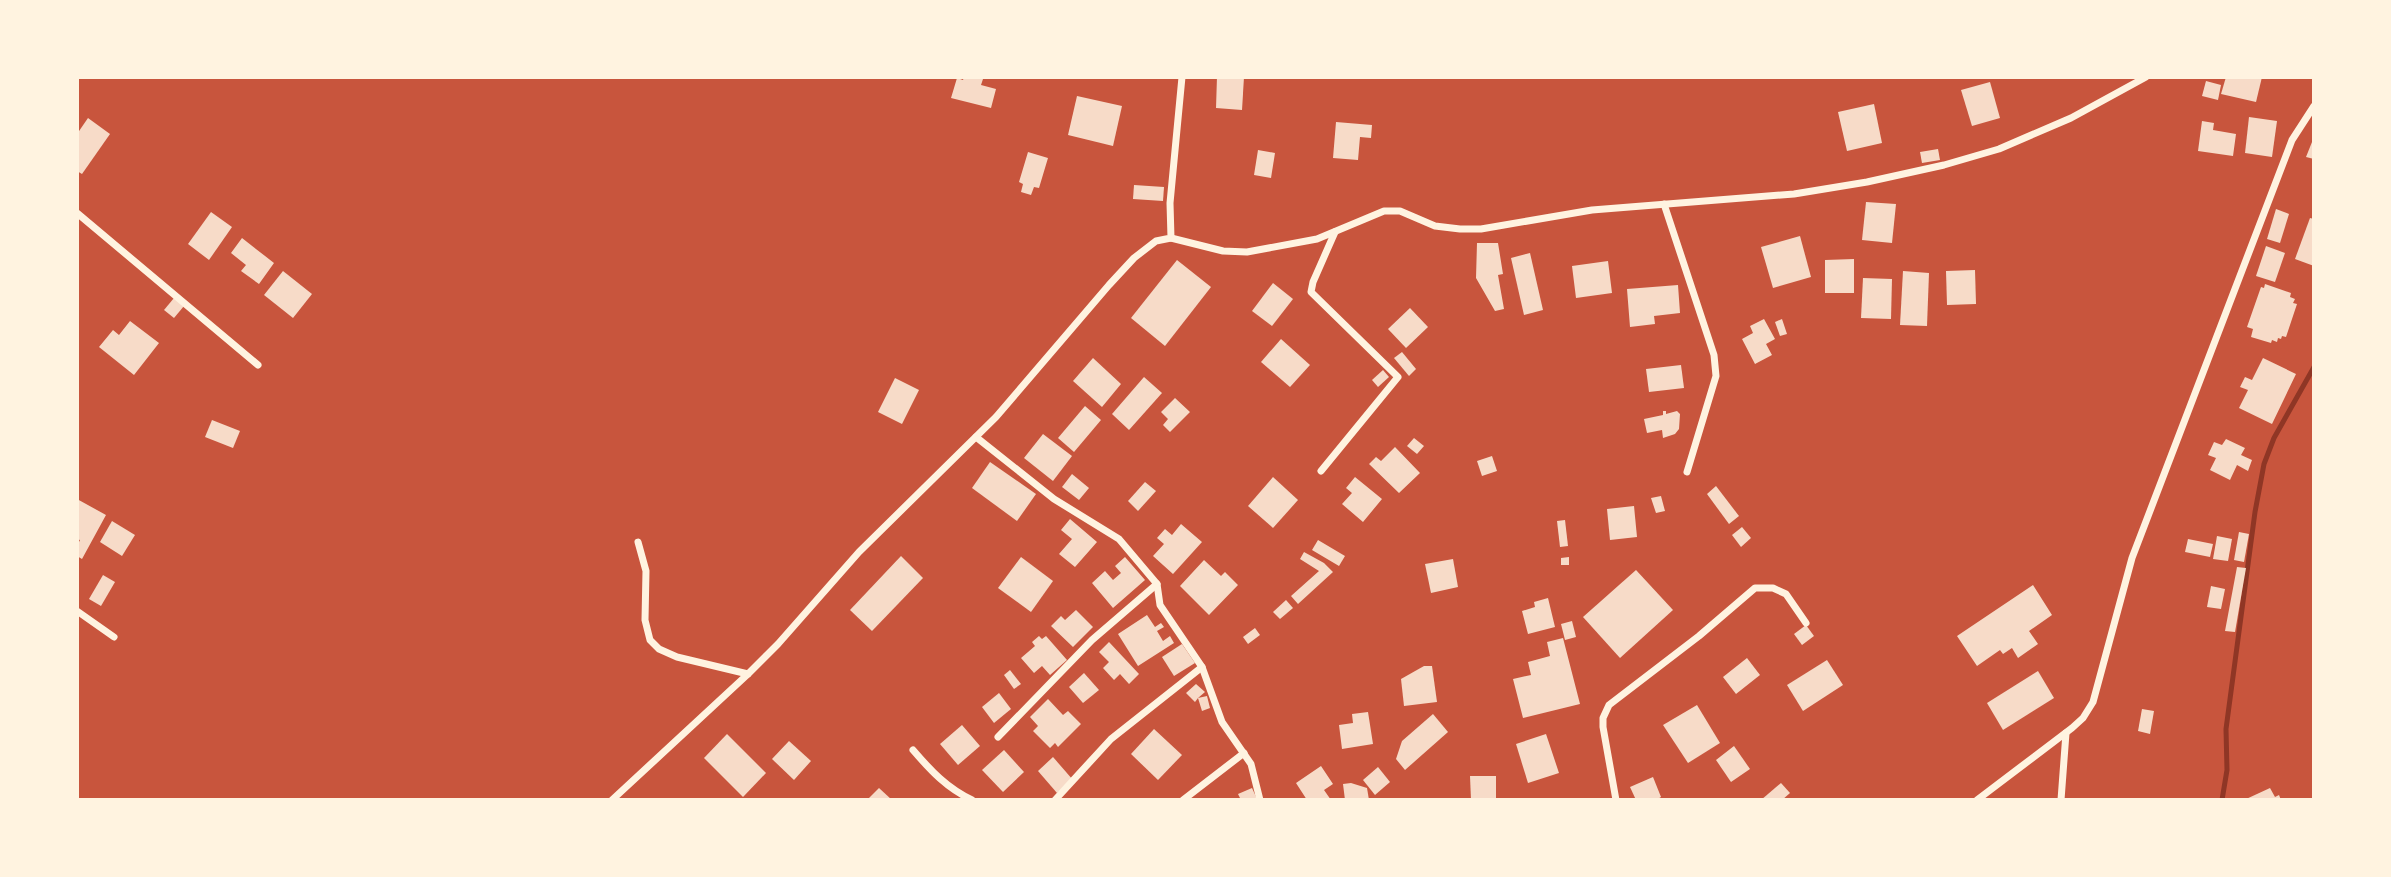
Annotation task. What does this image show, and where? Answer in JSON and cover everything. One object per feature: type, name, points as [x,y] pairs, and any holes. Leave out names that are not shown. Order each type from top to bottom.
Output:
[{"type":"street","points":[[1171,238],[1170,203],[1182,77]]},
{"type":"street","points":[[612,800],[748,674],[859,552],[996,417],[1134,258],[1156,242],[1171,238],[1223,251],[1247,252],[1317,239],[1384,211],[1400,211],[1435,226],[1460,229],[1492,227],[1592,209],[1794,194],[1867,182],[1944,165],[1999,149],[2038,134],[2104,102],[2146,77]]},
{"type":"street","points":[[1977,800],[2066,733],[2083,718],[2093,702],[2119,599],[2148,514],[2292,140],[2314,106]]},
{"type":"street","points":[[1664,204],[1714,355],[1716,376],[1687,472]]},
{"type":"street","points":[[77,214],[258,365]]},
{"type":"street","points":[[1321,471],[1398,377],[1311,292],[1312,282],[1335,232]]},
{"type":"street","points":[[976,437],[1054,499],[1119,539],[1157,584],[1160,605],[1202,667],[1222,722],[1244,753],[1261,800]]},
{"type":"street","points":[[638,541],[646,572],[645,620],[650,640],[659,649],[677,657],[748,674]]},
{"type":"street","points":[[998,737],[1092,640],[1157,584]]},
{"type":"street","points":[[1616,800],[1604,727],[1609,705],[1699,636],[1755,588],[1763,586],[1786,594],[1806,623]]},
{"type":"street","points":[[77,611],[114,637]]},
{"type":"street","points":[[1055,800],[1111,738],[1202,667]]},
{"type":"street","points":[[2061,800],[2066,733]]},
{"type":"street","points":[[913,750],[937,777],[956,792],[972,800]]},
{"type":"street","points":[[1183,800],[1244,753]]},
{"type":"building","points":[[964,77],[983,79],[981,85],[996,89],[991,108],[951,98],[957,78],[963,80]]},
{"type":"building","points":[[1217,77],[1244,77],[1242,110],[1216,108]]},
{"type":"building","points":[[2226,77],[2262,77],[2256,102],[2221,94]]},
{"type":"building","points":[[2206,81],[2221,85],[2218,100],[2202,96]]},
{"type":"building","points":[[1990,82],[2000,118],[1972,126],[1961,90]]},
{"type":"building","points":[[1077,96],[1122,106],[1113,146],[1068,135]]},
{"type":"building","points":[[1874,104],[1882,143],[1847,151],[1838,112]]},
{"type":"building","points":[[2249,117],[2277,121],[2272,157],[2245,153]]},
{"type":"building","points":[[88,118],[110,134],[82,174],[77,171],[77,134]]},
{"type":"building","points":[[2202,121],[2214,123],[2213,130],[2236,134],[2233,156],[2198,151]]},
{"type":"building","points":[[1336,122],[1372,125],[1371,138],[1360,137],[1358,160],[1333,158]]},
{"type":"building","points":[[2314,137],[2314,159],[2306,157]]},
{"type":"building","points":[[1938,149],[1940,160],[1922,163],[1920,152]]},
{"type":"building","points":[[1258,150],[1275,153],[1271,178],[1254,175]]},
{"type":"building","points":[[1028,152],[1048,158],[1039,188],[1034,187],[1031,195],[1021,192],[1023,184],[1019,182]]},
{"type":"building","points":[[1134,185],[1164,187],[1163,201],[1133,199]]},
{"type":"building","points":[[1866,202],[1896,204],[1892,243],[1862,240]]},
{"type":"building","points":[[2276,209],[2289,214],[2280,243],[2267,239]]},
{"type":"building","points":[[211,212],[232,227],[209,260],[188,244]]},
{"type":"building","points":[[2310,218],[2314,219],[2314,266],[2295,259]]},
{"type":"building","points":[[1800,236],[1811,277],[1773,288],[1761,247]]},
{"type":"building","points":[[242,238],[274,263],[259,284],[241,271],[246,265],[231,253]]},
{"type":"building","points":[[1477,243],[1498,243],[1503,274],[1498,275],[1504,309],[1495,311],[1476,278]]},
{"type":"building","points":[[2266,246],[2285,253],[2275,282],[2256,276]]},
{"type":"building","points":[[1530,253],[1543,310],[1524,315],[1511,258]]},
{"type":"building","points":[[1854,259],[1854,293],[1825,293],[1825,260]]},
{"type":"building","points":[[1177,260],[1211,287],[1165,346],[1131,318]]},
{"type":"building","points":[[1608,261],[1612,293],[1576,298],[1572,266]]},
{"type":"building","points":[[1975,270],[1976,304],[1947,305],[1946,271]]},
{"type":"building","points":[[283,271],[312,294],[293,318],[264,295]]},
{"type":"building","points":[[1903,271],[1929,273],[1927,326],[1900,325]]},
{"type":"building","points":[[1863,278],[1892,279],[1891,319],[1861,318]]},
{"type":"building","points":[[1273,283],[1293,299],[1272,326],[1252,311]]},
{"type":"building","points":[[2265,284],[2291,293],[2290,297],[2295,299],[2293,303],[2297,304],[2286,337],[2278,338],[2277,342],[2272,340],[2271,343],[2251,337],[2253,329],[2247,327],[2261,287],[2264,288]]},
{"type":"building","points":[[1678,285],[1680,313],[1654,316],[1655,324],[1630,327],[1627,289]]},
{"type":"building","points":[[174,298],[184,306],[174,318],[164,310]]},
{"type":"building","points":[[1410,308],[1428,327],[1406,348],[1388,329]]},
{"type":"building","points":[[1764,319],[1775,339],[1766,344],[1772,355],[1755,364],[1742,339],[1753,333],[1750,326]]},
{"type":"building","points":[[1782,319],[1787,334],[1780,336],[1775,322]]},
{"type":"building","points":[[130,321],[159,343],[134,375],[99,347],[113,330],[119,335]]},
{"type":"building","points":[[1281,339],[1310,365],[1290,387],[1261,362]]},
{"type":"building","points":[[1402,352],[1416,369],[1409,376],[1394,358]]},
{"type":"building","points":[[1093,358],[1121,384],[1102,407],[1073,381]]},
{"type":"building","points":[[2263,358],[2296,374],[2272,424],[2239,408],[2248,390],[2240,387],[2245,377],[2252,380]]},
{"type":"building","points":[[1681,365],[1684,388],[1649,392],[1646,369]]},
{"type":"building","points":[[1383,370],[1389,377],[1378,387],[1372,380]]},
{"type":"building","points":[[1144,377],[1162,393],[1129,430],[1112,414]]},
{"type":"building","points":[[895,378],[919,390],[902,424],[878,412]]},
{"type":"building","points":[[1175,398],[1190,412],[1170,432],[1163,425],[1168,419],[1161,412]]},
{"type":"building","points":[[1085,406],[1101,420],[1074,452],[1058,438]]},
{"type":"building","points":[[1663,411],[1666,411],[1666,414],[1677,411],[1680,414],[1679,429],[1675,434],[1663,438],[1662,430],[1647,433],[1644,419],[1663,415]]},
{"type":"building","points":[[212,420],[240,431],[233,448],[205,437]]},
{"type":"building","points":[[1043,434],[1072,456],[1053,481],[1024,458]]},
{"type":"building","points":[[1414,438],[1424,446],[1417,454],[1407,446]]},
{"type":"building","points":[[2226,439],[2245,448],[2241,455],[2252,460],[2248,471],[2237,465],[2230,480],[2210,470],[2216,458],[2208,455],[2214,442],[2222,445]]},
{"type":"building","points":[[1395,447],[1420,473],[1399,493],[1369,464],[1376,457],[1381,461]]},
{"type":"building","points":[[1492,456],[1497,471],[1482,476],[1477,461]]},
{"type":"building","points":[[990,462],[1036,494],[1017,521],[972,488]]},
{"type":"building","points":[[1072,474],[1089,488],[1079,500],[1062,487]]},
{"type":"building","points":[[1273,477],[1298,500],[1273,528],[1248,506]]},
{"type":"building","points":[[1355,477],[1382,499],[1363,522],[1342,504],[1352,493],[1346,488]]},
{"type":"building","points":[[1145,482],[1156,491],[1138,511],[1128,501]]},
{"type":"building","points":[[1716,486],[1739,516],[1729,524],[1707,494]]},
{"type":"building","points":[[1661,496],[1665,511],[1656,513],[1651,498]]},
{"type":"building","points":[[77,499],[106,515],[82,559],[77,556],[80,540],[77,539]]},
{"type":"building","points":[[1634,506],[1637,537],[1610,540],[1607,509]]},
{"type":"building","points":[[1070,519],[1097,542],[1075,567],[1059,554],[1072,539],[1061,530]]},
{"type":"building","points":[[1565,520],[1568,546],[1560,547],[1557,521]]},
{"type":"building","points":[[112,521],[135,535],[122,556],[100,542]]},
{"type":"building","points":[[1181,524],[1202,542],[1173,574],[1153,556],[1164,544],[1157,538],[1165,529],[1172,535]]},
{"type":"building","points":[[1742,527],[1751,538],[1741,547],[1732,535]]},
{"type":"building","points":[[2239,532],[2249,534],[2244,562],[2234,560]]},
{"type":"building","points":[[2217,536],[2232,539],[2228,561],[2213,559]]},
{"type":"building","points":[[2188,539],[2213,544],[2210,557],[2185,552]]},
{"type":"building","points":[[1318,540],[1345,556],[1339,566],[1312,550]]},
{"type":"building","points":[[1304,552],[1324,563],[1333,572],[1298,604],[1291,596],[1319,571],[1300,559]]},
{"type":"building","points":[[901,556],[923,578],[872,631],[850,610]]},
{"type":"building","points":[[1021,557],[1053,581],[1031,612],[998,588]]},
{"type":"building","points":[[1125,557],[1145,580],[1113,608],[1092,583],[1105,571],[1113,580],[1121,573],[1115,566]]},
{"type":"building","points":[[1569,557],[1569,565],[1561,565],[1561,558]]},
{"type":"building","points":[[1453,559],[1458,587],[1431,593],[1425,564]]},
{"type":"building","points":[[1204,560],[1221,576],[1225,572],[1238,585],[1209,615],[1180,586]]},
{"type":"building","points":[[2237,567],[2246,568],[2235,632],[2225,631]]},
{"type":"building","points":[[1636,570],[1673,610],[1620,658],[1583,617]]},
{"type":"building","points":[[103,575],[115,582],[101,606],[89,599]]},
{"type":"building","points":[[2033,585],[2052,615],[2029,631],[2038,644],[2018,658],[2012,648],[2003,654],[2000,650],[1977,666],[1957,636]]},
{"type":"building","points":[[2211,586],[2225,589],[2221,609],[2207,607]]},
{"type":"building","points":[[1548,598],[1555,627],[1528,634],[1522,611],[1535,607],[1534,602]]},
{"type":"building","points":[[1286,600],[1293,608],[1280,619],[1273,612]]},
{"type":"building","points":[[1076,610],[1093,627],[1073,647],[1051,626],[1061,616],[1065,620]]},
{"type":"building","points":[[1147,615],[1155,627],[1161,623],[1164,627],[1157,631],[1163,641],[1170,636],[1174,643],[1138,666],[1118,634]]},
{"type":"building","points":[[1572,621],[1576,637],[1565,640],[1561,624]]},
{"type":"building","points":[[1806,625],[1814,636],[1802,645],[1794,634]]},
{"type":"building","points":[[1255,628],[1260,635],[1248,644],[1243,637]]},
{"type":"building","points":[[1039,636],[1042,639],[1046,636],[1067,660],[1050,675],[1042,666],[1034,673],[1021,658],[1035,646],[1032,642]]},
{"type":"building","points":[[1563,638],[1580,704],[1523,718],[1513,679],[1531,675],[1528,662],[1550,656],[1547,642]]},
{"type":"building","points":[[1109,642],[1139,674],[1129,684],[1120,674],[1114,680],[1103,668],[1109,662],[1099,652]]},
{"type":"building","points":[[1182,644],[1195,663],[1174,676],[1162,657]]},
{"type":"building","points":[[1747,658],[1760,675],[1736,694],[1723,677]]},
{"type":"building","points":[[1827,660],[1843,685],[1803,711],[1787,685]]},
{"type":"building","points":[[1424,666],[1432,666],[1437,702],[1404,706],[1401,679]]},
{"type":"building","points":[[1010,670],[1021,684],[1014,689],[1004,675]]},
{"type":"building","points":[[2038,671],[2054,698],[2003,730],[1987,703]]},
{"type":"building","points":[[1084,673],[1099,690],[1083,703],[1069,687]]},
{"type":"building","points":[[1196,684],[1205,692],[1195,702],[1186,693]]},
{"type":"building","points":[[999,693],[1011,709],[994,723],[982,707]]},
{"type":"building","points":[[1207,696],[1210,708],[1202,711],[1198,698]]},
{"type":"building","points":[[1048,699],[1063,715],[1068,711],[1081,724],[1058,747],[1055,743],[1050,748],[1033,731],[1038,726],[1030,717]]},
{"type":"building","points":[[1697,705],[1720,743],[1688,763],[1663,725]]},
{"type":"building","points":[[2142,709],[2154,711],[2150,734],[2138,731]]},
{"type":"building","points":[[1368,712],[1373,744],[1342,749],[1339,725],[1353,723],[1352,714]]},
{"type":"building","points":[[1433,714],[1448,732],[1405,770],[1396,759],[1402,741]]},
{"type":"building","points":[[962,725],[980,746],[958,765],[940,744]]},
{"type":"building","points":[[1154,729],[1182,755],[1158,780],[1131,754]]},
{"type":"building","points":[[727,734],[766,773],[743,797],[704,758]]},
{"type":"building","points":[[1546,734],[1559,773],[1528,783],[1516,744]]},
{"type":"building","points":[[789,741],[811,761],[794,780],[772,759]]},
{"type":"building","points":[[1734,746],[1750,769],[1731,782],[1716,760]]},
{"type":"building","points":[[1004,750],[1024,772],[1003,792],[982,770]]},
{"type":"building","points":[[1053,757],[1073,780],[1057,793],[1038,771]]},
{"type":"building","points":[[1321,766],[1333,784],[1324,790],[1331,800],[1307,800],[1296,783]]},
{"type":"building","points":[[1378,767],[1390,782],[1375,795],[1363,780]]},
{"type":"building","points":[[1470,776],[1496,776],[1496,800],[1471,800]]},
{"type":"building","points":[[1653,777],[1661,797],[1656,800],[1636,800],[1630,787]]},
{"type":"building","points":[[1351,783],[1367,788],[1369,800],[1345,800],[1343,784]]},
{"type":"building","points":[[1781,783],[1790,793],[1782,800],[1761,800]]},
{"type":"building","points":[[879,788],[892,800],[867,800]]},
{"type":"building","points":[[1252,788],[1257,799],[1241,800],[1238,794]]},
{"type":"building","points":[[2270,788],[2275,797],[2279,795],[2281,800],[2244,800]]},
{"type":"waterway","points":[[2222,800],[2227,770],[2226,729],[2264,464],[2274,438],[2314,367]]}]
